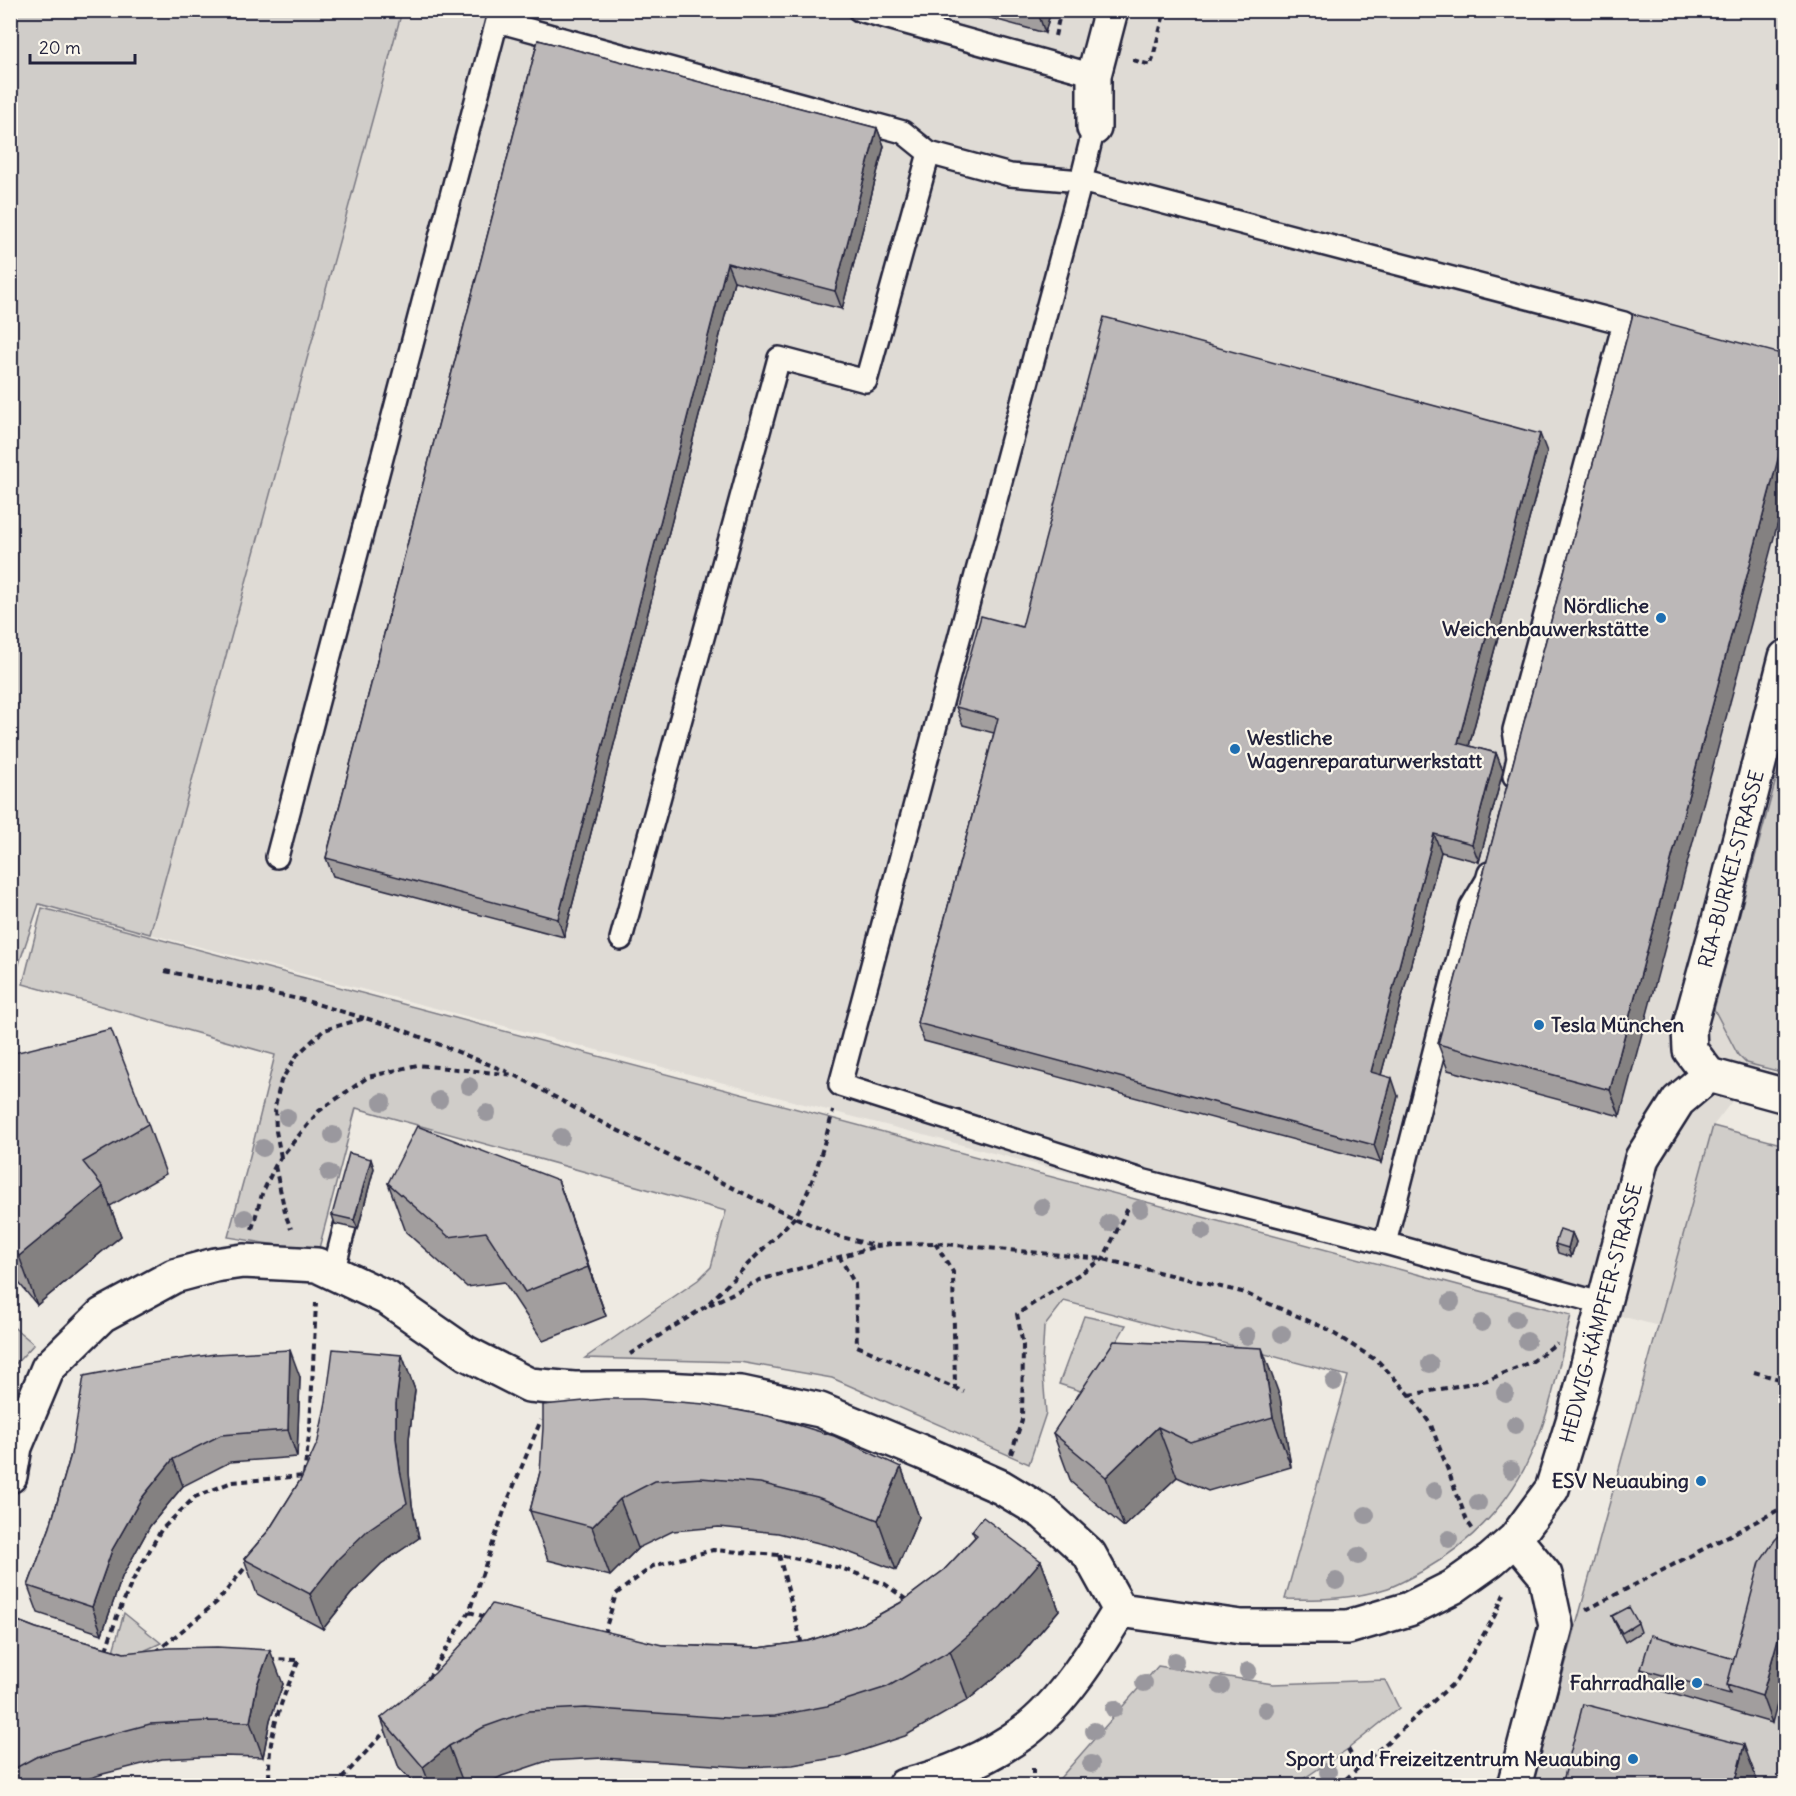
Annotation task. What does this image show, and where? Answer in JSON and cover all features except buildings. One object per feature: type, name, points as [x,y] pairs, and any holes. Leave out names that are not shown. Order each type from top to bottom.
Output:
[{"type":"street","points":[[1094,128],[1097,63],[1111,10]]},
{"type":"street","name":"RIA-BURKEI-STRASSE","points":[[1709,1075],[1690,1050],[1689,1029],[1719,920],[1785,657]]},
{"type":"street","points":[[1709,1075],[1785,1096]]},
{"type":"street","name":"HEDWIG-KÄMPFER-STRASSE","points":[[1120,1610],[1241,1627],[1348,1627],[1409,1609],[1454,1587],[1491,1560],[1519,1544],[1552,1489],[1573,1421],[1642,1158],[1678,1101],[1709,1075]]},
{"type":"street","points":[[10,1476],[15,1447],[48,1368],[102,1315],[174,1276],[215,1265],[243,1261],[318,1268],[387,1298],[466,1353],[529,1385],[574,1389],[663,1389],[741,1393],[820,1410],[1001,1487],[1044,1513],[1089,1554],[1120,1610],[1088,1661],[1054,1703],[1026,1731],[986,1755],[926,1781],[904,1785]]},
{"type":"street","points":[[1514,1785],[1522,1719],[1556,1626],[1545,1575],[1519,1544]]},
{"type":"lane","points":[[860,10],[1097,63]]},
{"type":"lane","points":[[278,857],[496,21],[903,132],[929,153],[1010,175],[1081,181],[1624,323],[1514,730],[1518,758],[1510,792]]},
{"type":"lane","points":[[1094,128],[840,1085],[1141,1180],[1385,1243],[1604,1304]]},
{"type":"lane","points":[[621,939],[779,358],[866,381],[929,153]]},
{"type":"lane","points":[[1385,1243],[1472,907],[1488,880],[1493,858]]},
{"type":"lane","points":[[318,1268],[345,1226]]},
{"type":"path","points":[[1097,63],[1150,64],[1165,10]]},
{"type":"path","points":[[165,971],[303,1000],[398,1028],[515,1075],[591,1117],[795,1217],[834,1234],[877,1246]]},
{"type":"path","points":[[281,1157],[276,1131],[275,1106],[281,1081],[291,1064],[297,1055],[324,1030],[365,1018]]},
{"type":"path","points":[[243,1261],[262,1194],[281,1157],[319,1111],[368,1077],[417,1065],[515,1075]]},
{"type":"path","points":[[705,1307],[795,1217],[805,1200],[820,1157],[840,1085]]},
{"type":"path","points":[[275,1166],[286,1216],[318,1268],[311,1416],[304,1476],[299,1486]]},
{"type":"path","points":[[1001,1487],[1022,1420],[1023,1345],[1017,1314],[1103,1259],[1141,1180]]},
{"type":"path","points":[[935,1243],[953,1272],[955,1389]]},
{"type":"path","points":[[625,1357],[705,1307],[760,1280],[877,1246],[935,1243],[1103,1259],[1242,1292],[1325,1328],[1379,1362],[1410,1395],[1431,1425],[1467,1521],[1491,1560]]},
{"type":"path","points":[[839,1256],[855,1284],[857,1346],[964,1392]]},
{"type":"path","points":[[1410,1395],[1488,1380],[1533,1361],[1558,1342]]},
{"type":"path","points":[[1754,1372],[1785,1381]]},
{"type":"path","points":[[427,1681],[434,1673],[469,1612],[508,1500],[555,1387]]},
{"type":"path","points":[[105,1653],[117,1616],[133,1580],[161,1530],[195,1497],[232,1482],[304,1476]]},
{"type":"path","points":[[1556,1626],[1785,1506]]},
{"type":"path","points":[[1338,1785],[1455,1681],[1495,1615],[1519,1544]]},
{"type":"path","points":[[603,1636],[616,1594],[653,1566],[712,1550],[779,1556],[852,1572],[885,1584],[912,1603]]},
{"type":"path","points":[[779,1556],[803,1650]]},
{"type":"path","points":[[153,1654],[217,1602],[250,1562]]},
{"type":"path","points":[[469,1612],[490,1618]]},
{"type":"path","points":[[261,1659],[299,1660],[284,1693],[273,1727],[268,1767],[270,1785]]},
{"type":"path","points":[[335,1785],[394,1722]]},
{"type":"path","points":[[1348,1749],[1359,1768]]},
{"type":"shaded area","points":[[10,11],[402,11],[150,934],[39,904],[11,988]]},
{"type":"shaded area","points":[[400,11],[1785,11],[1785,990],[1769,1053],[1713,1126],[1659,1326],[150,934]]},
{"type":"shaded area","points":[[1785,746],[1785,1073],[1746,1063],[1738,1055],[1714,1009]]},
{"type":"shaded area","points":[[42,908],[1571,1315],[1540,1434],[1524,1469],[1501,1505],[1472,1535],[1439,1561],[1401,1582],[1376,1592],[1337,1598],[1285,1599],[1348,1376],[1064,1301],[1044,1327],[1042,1363],[1046,1413],[1029,1464],[832,1378],[740,1362],[585,1358],[698,1280],[711,1267],[726,1211],[356,1108],[318,1252],[228,1237],[275,1055],[23,984]]},
{"type":"shaded area","name":"ESV Neuaubing","points":[[1713,1126],[1785,1145],[1785,1785],[1532,1786]]},
{"type":"shaded area","points":[[1084,1316],[1126,1325],[1087,1393],[1059,1384]]},
{"type":"shaded area","points":[[11,1325],[34,1344],[10,1369]]},
{"type":"shaded area","points":[[124,1613],[161,1643],[137,1654],[111,1658]]},
{"type":"shaded area","points":[[1158,1666],[1273,1684],[1385,1680],[1399,1708],[1348,1749],[1294,1785],[1054,1785]]},
{"type":"place","name":"Nördliche Weichenbauwerkstätte","points":[[1661,618]]},
{"type":"place","name":"Westliche Wagenreparaturwerkstatt","points":[[1235,749]]},
{"type":"place","name":"Tesla München","points":[[1539,1025]]},
{"type":"place","name":"ESV Neuaubing","points":[[1701,1481]]},
{"type":"place","name":"Fahrradhalle","points":[[1697,1683]]},
{"type":"place","name":"Sport und Freizeitzentrum Neuaubing","points":[[1633,1759]]}]
